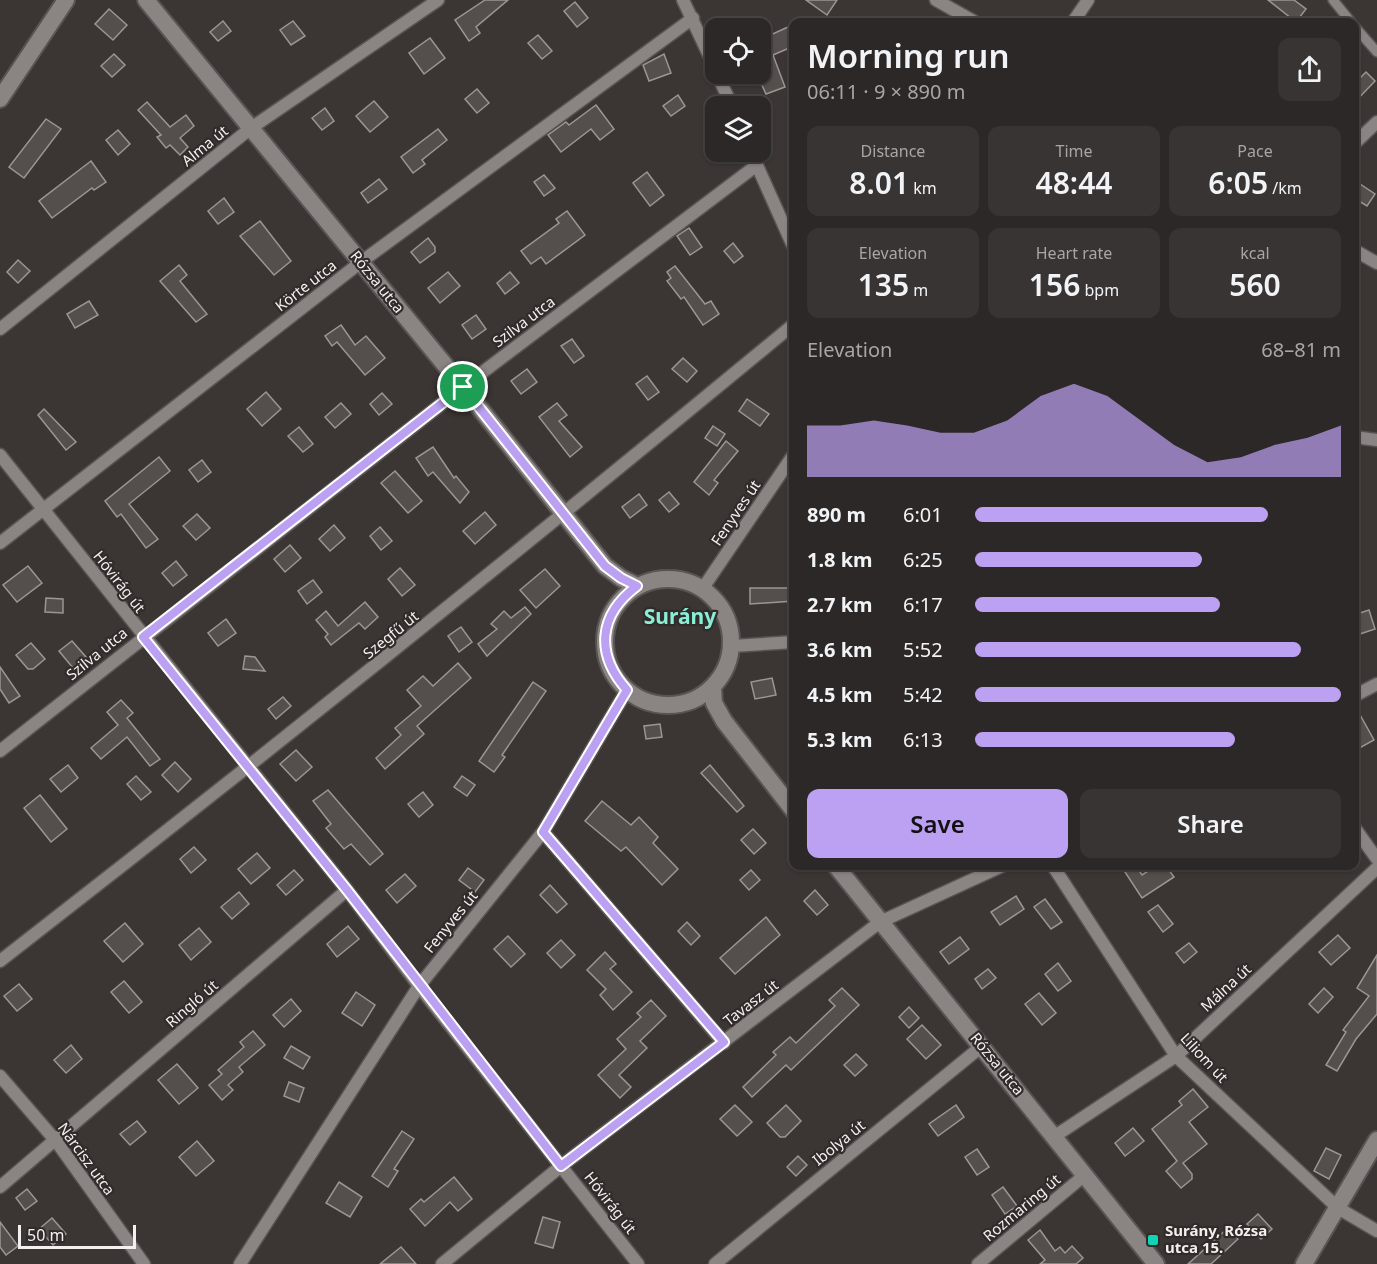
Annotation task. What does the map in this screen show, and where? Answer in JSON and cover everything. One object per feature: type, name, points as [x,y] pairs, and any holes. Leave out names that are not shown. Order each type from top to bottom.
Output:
[{"type":"street","points":[[0,99],[66,0]]},
{"type":"street","name":"Rózsa utca","points":[[146,0],[463,387],[605,566]]},
{"type":"street","points":[[683,0],[705,46]]},
{"type":"street","points":[[936,0],[968,18]]},
{"type":"street","points":[[1076,5],[1088,0]]},
{"type":"street","points":[[1333,0],[1348,18]]},
{"type":"street","name":"Alma út","points":[[0,329],[251,128],[436,1]]},
{"type":"street","name":"Körte utca","points":[[0,543],[361,262],[693,18]]},
{"type":"street","points":[[1359,32],[1377,52]]},
{"type":"street","points":[[1359,139],[1377,122]]},
{"type":"street","points":[[756,162],[789,237]]},
{"type":"street","name":"Szilva utca","points":[[0,751],[463,387],[757,165]]},
{"type":"street","points":[[1359,253],[1377,263]]},
{"type":"street","name":"Szegfű út","points":[[0,961],[249,768],[564,514],[789,328]]},
{"type":"street","points":[[1359,438],[1377,440]]},
{"type":"street","name":"Hóvirág út","points":[[0,455],[347,890],[419,986],[638,1264]]},
{"type":"street","name":"Fenyves út","points":[[703,588],[789,461]]},
{"type":"street","points":[[605,566],[637,586]]},
{"type":"street","points":[[605,566],[614,591],[615,608]]},
{"type":"street","points":[[660,579],[682,580],[703,588],[718,601],[728,620],[732,646],[726,669],[713,688],[695,700],[684,704],[660,705],[645,701],[627,690],[615,677],[606,654],[606,631],[615,608],[637,586],[660,579]]},
{"type":"street","points":[[732,646],[789,642]]},
{"type":"street","points":[[1359,693],[1377,684]]},
{"type":"street","points":[[713,688],[714,703],[724,721],[789,805]]},
{"type":"street","name":"Fenyves út","points":[[240,1264],[419,986],[543,832],[627,690]]},
{"type":"street","points":[[684,704],[704,710],[724,721]]},
{"type":"street","points":[[543,832],[724,1042]]},
{"type":"street","points":[[1359,834],[1377,859]]},
{"type":"street","name":"Málna út","points":[[1055,1136],[1176,1056],[1377,868]]},
{"type":"street","name":"Rózsa utca","points":[[839,870],[1086,1174],[1156,1264]]},
{"type":"street","name":"Tavasz út","points":[[442,1264],[561,1166],[880,922],[993,870]]},
{"type":"street","name":"Liliom út","points":[[1056,870],[1176,1056],[1338,1208],[1377,1231]]},
{"type":"street","name":"Ringló út","points":[[0,1187],[347,890]]},
{"type":"street","name":"Ibolya út","points":[[716,1264],[982,1046]]},
{"type":"street","name":"Nárcisz utca","points":[[0,1076],[56,1141],[140,1263]]},
{"type":"street","points":[[1304,1264],[1377,1140]]},
{"type":"street","name":"Rozmaring út","points":[[978,1264],[1086,1174]]},
{"type":"building","points":[[485,0],[508,0],[476,27],[480,33],[469,41],[455,20]]},
{"type":"building","points":[[806,0],[837,0],[827,15]]},
{"type":"building","points":[[1268,0],[1294,0],[1306,9],[1299,18],[1291,18]]},
{"type":"building","points":[[575,2],[588,18],[577,27],[564,11]]},
{"type":"building","points":[[109,9],[127,25],[113,40],[95,24]]},
{"type":"building","points":[[223,21],[231,31],[218,41],[210,32]]},
{"type":"building","points":[[293,21],[305,36],[291,45],[280,30]]},
{"type":"building","points":[[788,27],[789,48],[773,55],[785,87],[766,94],[761,84],[771,84],[771,35]]},
{"type":"building","points":[[538,35],[552,51],[542,59],[528,43]]},
{"type":"building","points":[[430,38],[445,58],[424,74],[409,53]]},
{"type":"building","points":[[114,54],[125,65],[112,77],[101,66]]},
{"type":"building","points":[[664,54],[671,73],[649,81],[643,65]]},
{"type":"building","points":[[1366,72],[1375,81],[1359,98],[1359,79]]},
{"type":"building","points":[[477,89],[489,103],[477,113],[465,99]]},
{"type":"building","points":[[678,95],[685,106],[671,116],[663,106]]},
{"type":"building","points":[[374,101],[388,117],[370,132],[356,116]]},
{"type":"building","points":[[147,102],[170,127],[186,115],[194,126],[180,138],[188,147],[180,155],[170,145],[166,148],[157,137],[161,135],[138,110]]},
{"type":"building","points":[[596,105],[614,129],[600,140],[591,129],[561,152],[548,135],[566,122],[569,125]]},
{"type":"building","points":[[325,108],[334,121],[322,130],[312,118]]},
{"type":"building","points":[[46,119],[61,129],[24,178],[9,167]]},
{"type":"building","points":[[438,129],[447,140],[422,160],[425,164],[413,173],[401,157]]},
{"type":"building","points":[[118,130],[130,144],[118,155],[106,140]]},
{"type":"building","points":[[91,161],[106,182],[94,190],[92,188],[52,218],[39,201]]},
{"type":"building","points":[[647,172],[664,195],[650,206],[633,183]]},
{"type":"building","points":[[544,175],[555,188],[544,196],[534,182]]},
{"type":"building","points":[[379,179],[387,189],[368,203],[361,193]]},
{"type":"building","points":[[1359,183],[1375,194],[1367,206],[1359,201]]},
{"type":"building","points":[[224,198],[234,212],[218,224],[208,211]]},
{"type":"building","points":[[567,211],[585,235],[546,264],[541,257],[531,264],[521,251],[559,223],[556,219]]},
{"type":"building","points":[[260,221],[291,261],[274,275],[240,236]]},
{"type":"building","points":[[689,228],[702,247],[690,255],[677,236]]},
{"type":"building","points":[[428,238],[435,247],[435,252],[420,263],[411,252]]},
{"type":"building","points":[[733,243],[743,256],[734,263],[724,251]]},
{"type":"building","points":[[18,260],[30,271],[18,283],[7,272]]},
{"type":"building","points":[[179,265],[187,275],[180,281],[207,314],[196,322],[160,281]]},
{"type":"building","points":[[675,266],[705,304],[711,301],[719,314],[703,325],[684,297],[681,299],[667,281],[671,278],[667,272]]},
{"type":"building","points":[[448,272],[460,286],[440,303],[428,288]]},
{"type":"building","points":[[510,272],[519,283],[505,294],[497,283]]},
{"type":"building","points":[[89,301],[98,315],[75,328],[67,314]]},
{"type":"building","points":[[476,315],[486,329],[472,339],[462,325]]},
{"type":"building","points":[[341,325],[355,345],[366,336],[385,358],[365,375],[337,342],[332,346],[325,336]]},
{"type":"building","points":[[572,339],[584,356],[574,363],[561,346]]},
{"type":"building","points":[[683,358],[697,371],[687,382],[672,369]]},
{"type":"building","points":[[527,369],[537,382],[521,394],[511,381]]},
{"type":"building","points":[[647,376],[659,392],[648,400],[636,384]]},
{"type":"building","points":[[266,392],[281,409],[262,426],[247,409]]},
{"type":"building","points":[[382,393],[392,404],[379,415],[370,404]]},
{"type":"building","points":[[747,399],[769,414],[760,426],[739,411]]},
{"type":"building","points":[[341,403],[351,414],[335,428],[325,417]]},
{"type":"building","points":[[557,403],[567,415],[559,421],[582,447],[570,457],[539,417]]},
{"type":"building","points":[[44,409],[76,442],[66,450],[38,415]]},
{"type":"building","points":[[713,426],[725,434],[717,446],[705,438]]},
{"type":"building","points":[[299,427],[313,444],[303,452],[288,436]]},
{"type":"building","points":[[726,441],[738,451],[714,480],[718,483],[709,495],[694,482]]},
{"type":"building","points":[[433,447],[454,478],[456,476],[469,492],[460,503],[433,472],[428,476],[416,458]]},
{"type":"building","points":[[159,457],[170,471],[129,504],[158,539],[146,548],[121,514],[117,517],[105,501]]},
{"type":"building","points":[[202,460],[211,472],[198,482],[189,470]]},
{"type":"building","points":[[395,471],[422,501],[408,513],[381,483]]},
{"type":"building","points":[[669,492],[679,504],[669,512],[659,500]]},
{"type":"building","points":[[639,494],[647,505],[630,518],[622,507]]},
{"type":"building","points":[[485,512],[496,525],[475,544],[463,531]]},
{"type":"building","points":[[197,514],[210,528],[196,540],[183,526]]},
{"type":"building","points":[[334,525],[345,538],[330,551],[319,539]]},
{"type":"building","points":[[380,527],[392,541],[381,550],[370,536]]},
{"type":"building","points":[[290,545],[301,558],[285,572],[274,559]]},
{"type":"building","points":[[176,561],[187,575],[173,586],[162,573]]},
{"type":"building","points":[[28,566],[42,583],[17,602],[3,585]]},
{"type":"building","points":[[400,568],[415,585],[402,596],[388,579]]},
{"type":"building","points":[[545,569],[560,586],[536,608],[520,590]]},
{"type":"building","points":[[313,580],[322,592],[307,604],[298,591]]},
{"type":"building","points":[[750,588],[789,588],[789,601],[750,604]]},
{"type":"building","points":[[46,598],[63,599],[63,613],[45,612]]},
{"type":"building","points":[[365,602],[378,617],[365,629],[359,623],[331,645],[325,637],[328,634],[316,620],[326,611],[338,626]]},
{"type":"building","points":[[525,607],[531,614],[487,656],[478,644],[497,629],[491,624],[504,611],[511,618]]},
{"type":"building","points":[[1369,610],[1375,629],[1359,634],[1359,613]]},
{"type":"building","points":[[226,619],[236,633],[218,646],[208,633]]},
{"type":"building","points":[[461,627],[472,642],[459,652],[448,636]]},
{"type":"building","points":[[72,641],[86,657],[73,668],[59,651]]},
{"type":"building","points":[[31,643],[45,659],[33,669],[28,669],[16,655]]},
{"type":"building","points":[[245,656],[255,657],[265,671],[243,669]]},
{"type":"building","points":[[458,663],[471,678],[417,726],[424,734],[385,769],[376,758],[401,735],[395,728],[421,706],[407,690],[423,676],[433,686]]},
{"type":"building","points":[[0,667],[20,696],[9,703],[0,689]]},
{"type":"building","points":[[772,678],[776,695],[755,699],[751,682]]},
{"type":"building","points":[[533,682],[546,691],[502,755],[505,757],[494,772],[479,761]]},
{"type":"building","points":[[283,697],[291,706],[276,719],[268,709]]},
{"type":"building","points":[[121,700],[133,713],[127,718],[160,759],[150,766],[127,737],[101,759],[91,748],[118,725],[107,712]]},
{"type":"building","points":[[1359,713],[1374,740],[1359,748]]},
{"type":"building","points":[[660,724],[662,737],[646,739],[644,726]]},
{"type":"building","points":[[296,750],[312,767],[296,781],[280,764]]},
{"type":"building","points":[[175,762],[191,779],[178,792],[162,775]]},
{"type":"building","points":[[68,765],[78,778],[61,792],[50,779]]},
{"type":"building","points":[[710,765],[744,806],[737,812],[701,773]]},
{"type":"building","points":[[136,776],[151,792],[141,800],[127,784]]},
{"type":"building","points":[[462,776],[475,785],[467,796],[454,787]]},
{"type":"building","points":[[328,790],[383,854],[370,865],[351,844],[344,849],[326,828],[331,824],[313,801]]},
{"type":"building","points":[[423,792],[433,805],[419,817],[408,804]]},
{"type":"building","points":[[40,795],[67,829],[51,842],[24,808]]},
{"type":"building","points":[[602,801],[631,825],[639,817],[658,837],[653,843],[678,869],[662,885],[626,847],[621,851],[585,821]]},
{"type":"building","points":[[753,829],[766,843],[754,854],[741,840]]},
{"type":"building","points":[[194,847],[206,860],[191,873],[180,859]]},
{"type":"building","points":[[257,853],[270,868],[251,884],[238,869]]},
{"type":"building","points":[[468,868],[484,880],[475,892],[459,880]]},
{"type":"building","points":[[294,870],[303,880],[286,895],[277,885]]},
{"type":"building","points":[[751,870],[760,880],[749,890],[740,880]]},
{"type":"building","points":[[1139,870],[1142,875],[1150,870],[1169,870],[1174,877],[1142,898],[1125,872]]},
{"type":"building","points":[[405,874],[416,886],[397,903],[386,890]]},
{"type":"building","points":[[550,885],[567,904],[557,913],[540,895]]},
{"type":"building","points":[[815,890],[828,905],[817,915],[804,901]]},
{"type":"building","points":[[239,892],[249,904],[232,919],[221,907]]},
{"type":"building","points":[[1016,896],[1024,909],[1000,925],[991,912]]},
{"type":"building","points":[[1045,899],[1062,922],[1051,929],[1034,907]]},
{"type":"building","points":[[1158,905],[1173,924],[1163,932],[1148,912]]},
{"type":"building","points":[[766,917],[780,935],[735,974],[720,958]]},
{"type":"building","points":[[687,922],[700,936],[691,945],[678,931]]},
{"type":"building","points":[[125,923],[143,944],[123,962],[104,941]]},
{"type":"building","points":[[348,926],[359,939],[337,957],[327,944]]},
{"type":"building","points":[[199,928],[211,942],[191,960],[179,945]]},
{"type":"building","points":[[1338,935],[1350,948],[1331,965],[1319,952]]},
{"type":"building","points":[[508,936],[525,954],[511,967],[494,949]]},
{"type":"building","points":[[960,937],[969,949],[949,964],[940,952]]},
{"type":"building","points":[[561,940],[575,955],[561,968],[547,953]]},
{"type":"building","points":[[1189,943],[1197,952],[1184,963],[1176,953]]},
{"type":"building","points":[[605,952],[616,964],[610,969],[632,992],[613,1010],[600,995],[606,989],[587,970]]},
{"type":"building","points":[[1377,955],[1377,1014],[1356,1039],[1337,1071],[1326,1065],[1346,1032],[1343,1030],[1369,996],[1357,988]]},
{"type":"building","points":[[1058,963],[1071,981],[1058,991],[1045,974]]},
{"type":"building","points":[[988,969],[996,978],[982,989],[975,979]]},
{"type":"building","points":[[124,981],[142,1002],[129,1013],[111,992]]},
{"type":"building","points":[[19,984],[32,999],[17,1011],[4,996]]},
{"type":"building","points":[[842,988],[859,1005],[791,1070],[786,1065],[752,1097],[743,1087],[776,1055],[773,1052],[790,1037],[796,1043],[835,1006],[829,1000]]},
{"type":"building","points":[[1324,988],[1333,997],[1318,1013],[1309,1004]]},
{"type":"building","points":[[356,992],[375,1005],[362,1026],[342,1013]]},
{"type":"building","points":[[1039,993],[1056,1013],[1042,1025],[1025,1004]]},
{"type":"building","points":[[291,999],[301,1011],[284,1027],[273,1015]]},
{"type":"building","points":[[651,1000],[666,1016],[640,1041],[647,1048],[619,1075],[631,1087],[620,1098],[598,1075],[626,1049],[617,1039],[641,1017],[637,1013]]},
{"type":"building","points":[[909,1007],[919,1018],[909,1028],[899,1017]]},
{"type":"building","points":[[922,1025],[941,1045],[926,1059],[907,1039]]},
{"type":"building","points":[[253,1031],[265,1045],[239,1067],[243,1072],[228,1085],[233,1090],[222,1100],[209,1085],[222,1074],[218,1070],[244,1047],[240,1042]]},
{"type":"building","points":[[71,1045],[82,1059],[66,1073],[54,1060]]},
{"type":"building","points":[[291,1046],[310,1057],[303,1069],[284,1058]]},
{"type":"building","points":[[856,1054],[867,1065],[855,1076],[844,1065]]},
{"type":"building","points":[[177,1064],[198,1088],[179,1104],[158,1080]]},
{"type":"building","points":[[289,1082],[304,1088],[299,1102],[284,1096]]},
{"type":"building","points":[[1193,1089],[1208,1107],[1189,1122],[1207,1144],[1183,1163],[1192,1174],[1192,1179],[1181,1188],[1166,1171],[1177,1161],[1152,1129],[1182,1105],[1179,1101]]},
{"type":"building","points":[[735,1105],[752,1122],[737,1136],[720,1119]]},
{"type":"building","points":[[786,1105],[801,1121],[785,1137],[780,1137],[767,1123]]},
{"type":"building","points":[[956,1105],[964,1117],[938,1136],[929,1124]]},
{"type":"building","points":[[137,1121],[146,1132],[130,1145],[120,1134]]},
{"type":"building","points":[[1133,1128],[1144,1141],[1125,1156],[1115,1143]]},
{"type":"building","points":[[402,1131],[414,1139],[394,1169],[398,1171],[388,1187],[372,1176]]},
{"type":"building","points":[[197,1141],[214,1161],[196,1176],[179,1157]]},
{"type":"building","points":[[1326,1148],[1341,1155],[1329,1179],[1314,1171]]},
{"type":"building","points":[[977,1149],[989,1167],[977,1175],[965,1157]]},
{"type":"building","points":[[798,1156],[807,1165],[796,1176],[787,1167]]},
{"type":"building","points":[[454,1177],[472,1199],[458,1211],[450,1202],[425,1226],[410,1209],[421,1199],[424,1202]]},
{"type":"building","points":[[339,1182],[362,1197],[350,1217],[326,1203]]},
{"type":"building","points":[[1003,1187],[1017,1206],[1005,1214],[992,1195]]},
{"type":"building","points":[[27,1189],[37,1201],[25,1210],[16,1198]]},
{"type":"building","points":[[1258,1214],[1272,1229],[1261,1239],[1247,1224]]},
{"type":"building","points":[[543,1217],[560,1222],[553,1248],[535,1243]]},
{"type":"building","points":[[52,1218],[66,1234],[53,1245],[39,1229]]},
{"type":"building","points":[[0,1222],[18,1246],[6,1255],[0,1247]]},
{"type":"building","points":[[1228,1228],[1238,1239],[1211,1264],[1188,1264]]},
{"type":"building","points":[[1040,1230],[1055,1251],[1060,1247],[1065,1253],[1072,1246],[1083,1258],[1076,1264],[1040,1264],[1045,1260],[1028,1240]]},
{"type":"building","points":[[401,1247],[416,1264],[380,1264]]},
{"type":"place","name":"Surány, Rózsa utca 15.","points":[[1153,1240]]},
{"type":"district","name":"Surány","points":[[680,617]]},
{"type":"route","points":[[463,387],[605,566],[637,586],[615,608],[606,631],[606,654],[609,666],[627,690],[543,832],[724,1042],[561,1166],[419,986],[347,890],[143,637],[463,387]]}]
